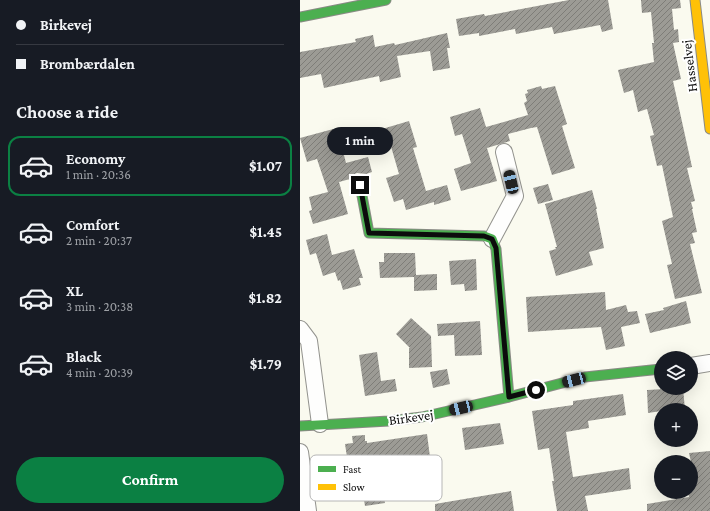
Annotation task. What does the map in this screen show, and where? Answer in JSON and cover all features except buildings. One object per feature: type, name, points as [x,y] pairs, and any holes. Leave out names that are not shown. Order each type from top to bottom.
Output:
[{"type":"street","points":[[300,17],[386,0]]},
{"type":"street","name":"Hasselvej","points":[[695,0],[710,129]]},
{"type":"street","points":[[492,239],[515,196],[504,152]]},
{"type":"street","points":[[360,185],[369,233],[484,236],[492,239],[496,248],[509,397]]},
{"type":"street","points":[[300,329],[309,341],[320,424]]},
{"type":"street","points":[[698,365],[710,364]]},
{"type":"street","name":"Birkevej","points":[[300,426],[389,421],[422,417],[509,397],[585,377],[654,370]]},
{"type":"street","points":[[300,452],[308,511]]},
{"type":"traffic: fast","points":[[300,17],[386,0]]},
{"type":"traffic: fast","points":[[360,185],[369,233],[484,236],[492,239],[496,249],[509,397]]},
{"type":"traffic: fast","points":[[300,426],[389,421],[422,417],[509,397],[585,377],[654,370]]},
{"type":"traffic: slow","points":[[695,0],[710,129]]},
{"type":"route","points":[[360,185],[369,233],[484,236],[492,239],[496,248],[509,397],[536,390]]}]
